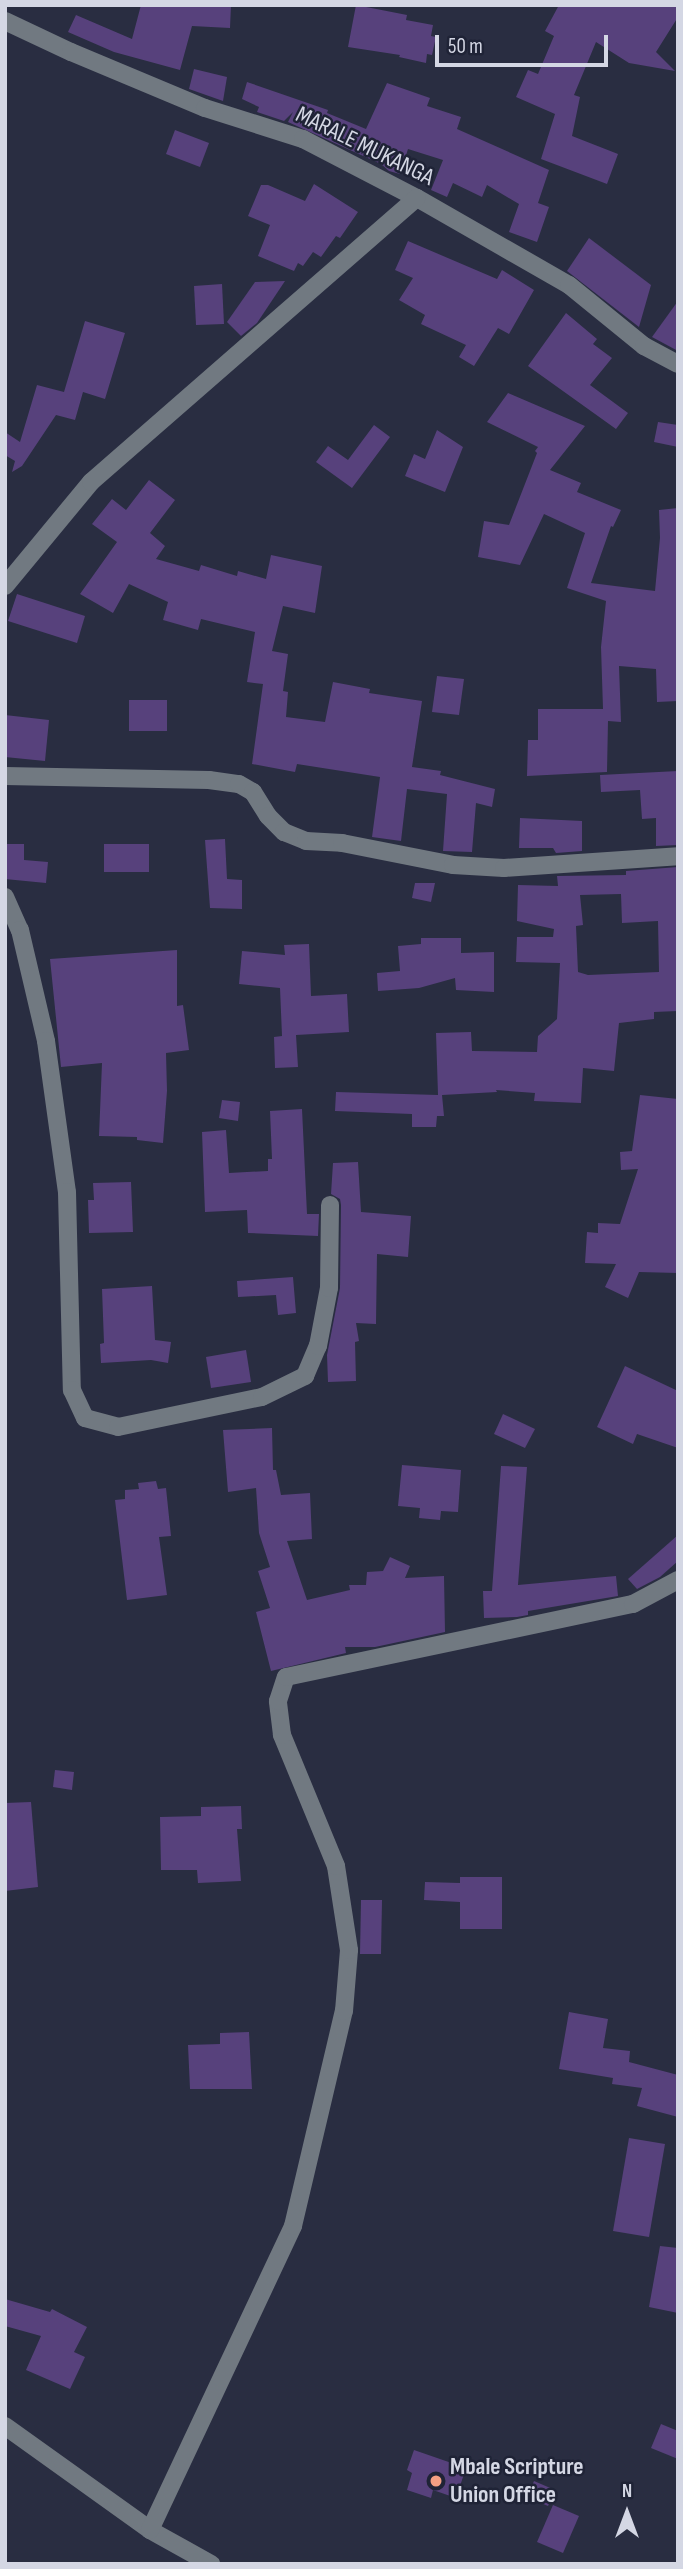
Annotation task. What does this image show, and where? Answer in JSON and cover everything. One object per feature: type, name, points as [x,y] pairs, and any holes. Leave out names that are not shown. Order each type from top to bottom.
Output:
[{"type":"street","name":"MARALE MUKANGA","points":[[5,21],[205,108],[303,139],[417,198],[569,285],[644,346],[678,364]]},
{"type":"street","points":[[5,586],[91,482],[417,198]]},
{"type":"street","points":[[5,776],[209,779],[239,785],[253,792],[268,816],[284,832],[306,841],[342,842],[453,865],[503,868],[678,856]]},
{"type":"street","points":[[5,897],[20,930],[46,1041],[67,1192],[72,1390],[85,1418],[118,1427],[262,1397],[305,1376],[318,1346],[329,1288],[330,1205]]},
{"type":"street","points":[[150,2530],[293,2226],[344,2011],[349,1950],[336,1866],[282,1735],[278,1701],[286,1677],[633,1604],[678,1580]]},
{"type":"street","points":[[5,2426],[150,2530],[203,2562]]},
{"type":"building","points":[[141,5],[231,5],[230,28],[192,26],[180,70],[114,52],[68,32],[76,15],[132,39]]},
{"type":"building","points":[[356,5],[407,15],[406,20],[433,25],[431,36],[436,37],[432,55],[427,54],[426,63],[399,57],[400,55],[348,47]]},
{"type":"building","points":[[559,5],[678,5],[678,17],[656,52],[675,71],[629,63],[596,42],[574,95],[580,97],[572,136],[618,154],[607,184],[541,159],[555,114],[516,97],[528,70],[538,74],[554,36],[545,31]]},
{"type":"building","points":[[194,69],[227,77],[223,101],[189,89]]},
{"type":"building","points":[[247,82],[328,110],[327,113],[366,129],[387,83],[430,98],[427,106],[461,117],[457,129],[549,170],[538,203],[549,207],[537,242],[509,232],[519,204],[487,185],[482,197],[453,183],[447,197],[431,190],[443,160],[408,149],[400,174],[389,171],[381,164],[288,122],[293,112],[284,121],[257,112],[259,107],[242,99]]},
{"type":"building","points":[[175,130],[209,143],[200,167],[166,154]]},
{"type":"building","points":[[314,184],[358,212],[340,238],[336,236],[321,257],[313,252],[303,266],[298,263],[294,271],[258,256],[270,225],[248,216],[261,185],[268,185],[305,201]]},
{"type":"building","points":[[589,238],[651,285],[639,327],[567,271]]},
{"type":"building","points":[[408,241],[497,279],[502,270],[534,290],[509,334],[498,328],[474,366],[459,357],[466,345],[421,324],[425,315],[399,300],[413,278],[395,270]]},
{"type":"building","points":[[285,281],[257,323],[241,336],[227,322],[255,282]]},
{"type":"building","points":[[222,284],[224,324],[196,325],[194,286]]},
{"type":"building","points":[[678,301],[678,351],[652,337]]},
{"type":"building","points":[[566,313],[597,339],[593,344],[612,358],[590,385],[628,413],[616,429],[528,366]]},
{"type":"building","points":[[85,321],[125,333],[105,399],[83,392],[75,420],[56,415],[22,466],[12,472],[15,461],[5,455],[5,432],[20,442],[37,385],[64,392]]},
{"type":"building","points":[[508,393],[585,426],[550,470],[581,483],[577,492],[621,510],[613,527],[611,526],[591,583],[655,591],[660,538],[659,510],[678,508],[678,701],[657,702],[656,669],[619,666],[621,722],[608,721],[607,772],[527,776],[528,740],[538,740],[538,709],[603,709],[601,647],[606,601],[567,588],[585,533],[544,514],[520,565],[478,557],[484,521],[509,525],[537,453],[535,451],[538,447],[487,422]]},
{"type":"building","points":[[658,422],[678,425],[678,447],[654,442]]},
{"type":"building","points":[[374,425],[390,437],[352,488],[316,462],[328,446],[348,460]]},
{"type":"building","points":[[437,430],[463,447],[445,492],[405,476],[414,454],[425,459]]},
{"type":"building","points":[[149,480],[175,500],[150,533],[165,546],[156,559],[199,571],[201,565],[237,576],[238,571],[266,579],[271,555],[322,566],[315,613],[283,606],[272,651],[288,654],[283,691],[288,692],[286,717],[325,722],[333,682],[370,689],[369,693],[422,701],[412,767],[441,771],[440,775],[495,789],[492,807],[476,803],[472,852],[443,851],[447,794],[407,789],[401,841],[372,837],[380,777],[297,764],[295,772],[252,764],[263,684],[247,682],[255,632],[201,619],[198,630],[163,620],[168,602],[129,584],[113,613],[80,594],[117,542],[92,524],[112,499],[126,510]]},
{"type":"building","points":[[17,594],[85,616],[77,643],[8,621]]},
{"type":"building","points":[[437,676],[464,679],[459,715],[432,712]]},
{"type":"building","points":[[129,700],[167,700],[167,731],[129,731]]},
{"type":"building","points":[[5,715],[49,720],[45,761],[5,757]]},
{"type":"building","points":[[678,771],[678,845],[656,846],[656,818],[642,819],[640,790],[601,792],[600,775]]},
{"type":"building","points":[[520,818],[582,821],[582,851],[556,853],[553,848],[519,848]]},
{"type":"building","points":[[225,839],[227,879],[242,880],[242,909],[210,908],[205,840]]},
{"type":"building","points":[[5,844],[24,844],[24,860],[48,862],[46,883],[5,879]]},
{"type":"building","points":[[104,844],[149,844],[149,872],[104,872]]},
{"type":"building","points":[[678,867],[678,1011],[654,1012],[654,1019],[619,1023],[614,1071],[583,1068],[581,1103],[534,1101],[535,1093],[496,1090],[497,1092],[442,1095],[444,1116],[437,1116],[436,1127],[412,1127],[412,1114],[335,1111],[336,1092],[438,1095],[436,1033],[471,1032],[472,1051],[537,1052],[538,1036],[557,1019],[560,963],[516,962],[517,937],[553,937],[554,929],[517,921],[518,885],[558,886],[557,876],[626,875],[626,871]],"holes":[[[621,894],[622,923],[658,921],[659,972],[588,975],[578,972],[576,926],[583,925],[580,895]]]},
{"type":"building","points":[[415,883],[435,883],[431,902],[412,898]]},
{"type":"building","points":[[421,938],[461,938],[461,953],[494,952],[494,992],[456,990],[455,978],[419,988],[378,991],[377,973],[400,971],[398,946],[421,944]]},
{"type":"building","points":[[309,944],[311,996],[347,994],[349,1032],[296,1035],[298,1067],[275,1068],[274,1037],[282,1036],[280,988],[239,984],[242,951],[285,955],[284,945]]},
{"type":"building","points":[[177,950],[177,1006],[183,1005],[189,1050],[166,1053],[167,1091],[163,1143],[137,1140],[137,1137],[99,1136],[102,1063],[61,1067],[50,959]]},
{"type":"building","points":[[640,1095],[678,1099],[678,1273],[639,1272],[628,1298],[605,1287],[616,1264],[585,1263],[587,1232],[598,1233],[598,1223],[620,1224],[638,1169],[621,1170],[620,1152],[632,1151]]},
{"type":"building","points":[[222,1100],[240,1102],[238,1121],[219,1118]]},
{"type":"building","points":[[302,1109],[307,1214],[319,1214],[318,1236],[248,1233],[247,1210],[205,1212],[202,1132],[226,1130],[229,1173],[268,1171],[268,1159],[272,1159],[270,1111]]},
{"type":"building","points":[[358,1162],[361,1212],[411,1216],[408,1257],[377,1254],[376,1324],[356,1323],[359,1341],[355,1342],[356,1381],[328,1382],[327,1355],[340,1288],[341,1205],[340,1199],[331,1194],[333,1163]]},
{"type":"building","points":[[131,1182],[133,1232],[89,1233],[88,1200],[94,1200],[93,1183]]},
{"type":"building","points":[[293,1277],[296,1313],[278,1315],[276,1295],[238,1297],[237,1281]]},
{"type":"building","points":[[152,1286],[155,1340],[171,1342],[168,1363],[151,1360],[101,1363],[100,1344],[104,1343],[102,1289]]},
{"type":"building","points":[[246,1350],[251,1382],[211,1388],[206,1357]]},
{"type":"building","points":[[625,1366],[678,1391],[678,1448],[637,1434],[633,1444],[597,1427]]},
{"type":"building","points":[[503,1414],[535,1429],[525,1448],[494,1434]]},
{"type":"building","points":[[272,1428],[273,1470],[276,1470],[281,1495],[310,1493],[312,1539],[287,1541],[307,1600],[350,1590],[349,1585],[366,1585],[367,1572],[383,1571],[390,1557],[410,1566],[405,1578],[444,1576],[445,1632],[375,1647],[345,1647],[346,1653],[271,1671],[256,1612],[270,1608],[258,1571],[270,1567],[259,1533],[256,1488],[228,1492],[223,1430]]},
{"type":"building","points":[[402,1465],[461,1470],[458,1512],[441,1511],[440,1520],[419,1518],[420,1508],[398,1506]]},
{"type":"building","points":[[501,1466],[527,1467],[518,1585],[616,1576],[618,1596],[528,1611],[528,1615],[517,1617],[484,1618],[483,1591],[492,1591]]},
{"type":"building","points":[[156,1481],[158,1489],[166,1488],[171,1536],[159,1537],[167,1595],[127,1600],[115,1500],[125,1499],[125,1490],[139,1489],[138,1483]]},
{"type":"building","points":[[678,1535],[678,1561],[660,1577],[637,1589],[628,1579]]},
{"type":"building","points":[[55,1770],[74,1772],[72,1790],[53,1787]]},
{"type":"building","points":[[31,1802],[38,1887],[5,1891],[5,1803]]},
{"type":"building","points":[[241,1806],[242,1829],[237,1829],[241,1881],[198,1883],[197,1870],[161,1870],[160,1817],[201,1816],[201,1807]]},
{"type":"building","points":[[460,1877],[502,1877],[502,1929],[460,1929],[460,1902],[424,1900],[425,1882],[460,1883]]},
{"type":"building","points":[[361,1900],[382,1900],[381,1954],[360,1954]]},
{"type":"building","points":[[569,2012],[608,2019],[603,2048],[630,2051],[629,2062],[678,2075],[678,2117],[637,2106],[642,2088],[612,2084],[613,2078],[559,2069]]},
{"type":"building","points":[[249,2032],[252,2089],[190,2089],[188,2045],[220,2044],[220,2033]]},
{"type":"building","points":[[629,2138],[665,2144],[649,2237],[613,2231]]},
{"type":"building","points":[[660,2246],[678,2248],[678,2313],[649,2307]]},
{"type":"building","points":[[5,2299],[50,2312],[52,2309],[87,2327],[74,2352],[85,2357],[70,2389],[26,2370],[41,2336],[5,2326]]},
{"type":"building","points":[[661,2424],[678,2431],[678,2459],[651,2448]]},
{"type":"building","name":"Mbale Scripture Union Office","points":[[414,2450],[466,2468],[456,2498],[433,2490],[431,2498],[407,2490],[412,2473],[407,2470]]},
{"type":"building","points":[[534,2481],[555,2490],[548,2506],[527,2497]]},
{"type":"building","points":[[553,2505],[579,2516],[563,2553],[537,2542]]},
{"type":"place","name":"Mbale Scripture Union Office","points":[[436,2481]]}]
